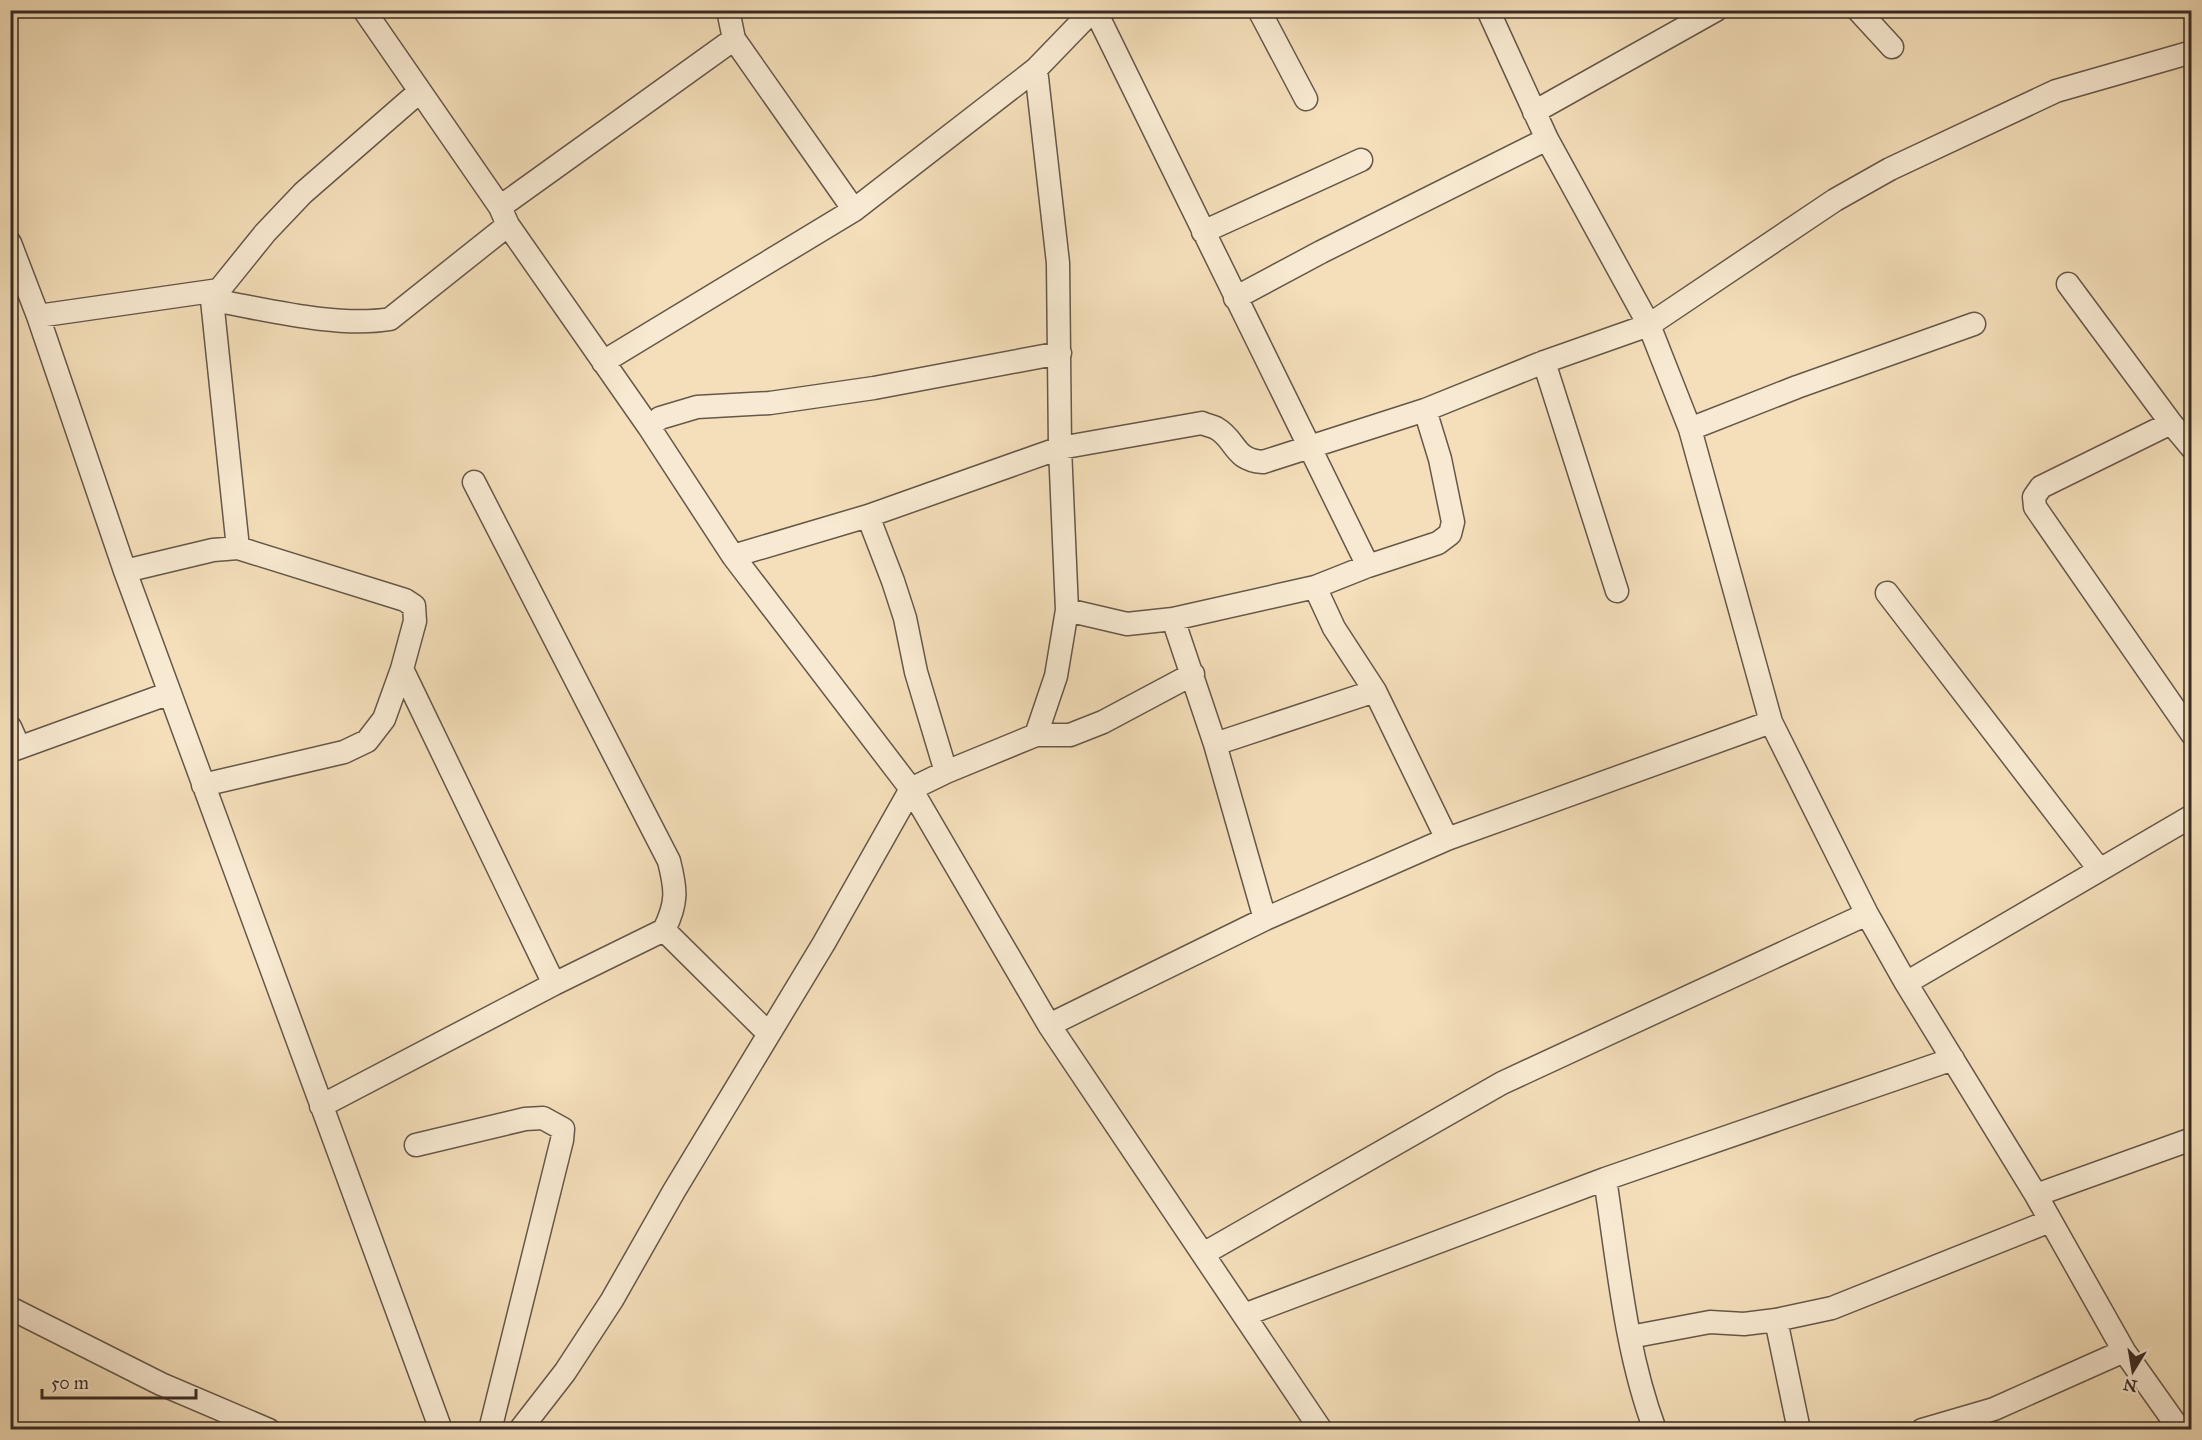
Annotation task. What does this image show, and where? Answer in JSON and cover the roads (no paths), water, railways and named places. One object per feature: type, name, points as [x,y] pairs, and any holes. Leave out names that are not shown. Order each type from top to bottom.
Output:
[{"type":"street","points":[[364,10],[649,427],[733,556],[911,789],[1049,1025],[1321,1430]]},
{"type":"street","points":[[728,10],[734,39],[854,210]]},
{"type":"street","points":[[603,362],[854,210],[1036,69],[1094,10],[1368,566]]},
{"type":"street","points":[[1259,10],[1306,99]]},
{"type":"street","points":[[1488,10],[1547,139],[1649,325],[1690,429],[1771,722],[1867,914],[1906,983],[2036,1195],[2124,1351],[2180,1430]]},
{"type":"street","points":[[1534,112],[1716,10]]},
{"type":"street","points":[[1858,10],[1892,47]]},
{"type":"street","points":[[38,316],[216,295],[337,321],[368,323],[390,319],[504,216],[734,39]]},
{"type":"street","points":[[733,556],[868,516],[1060,448],[1202,423],[1217,429],[1240,454],[1252,461],[1263,462],[1425,410],[1544,362],[1649,325],[1835,200],[1890,169],[2056,91],[2128,68],[2192,52]]},
{"type":"street","points":[[1036,69],[1058,263],[1060,448],[1067,610],[1056,676],[1036,735]]},
{"type":"street","points":[[238,548],[216,295],[265,233],[303,193],[419,92]]},
{"type":"street","points":[[1235,298],[1321,252],[1547,139]]},
{"type":"street","points":[[1203,232],[1361,160]]},
{"type":"street","points":[[10,243],[38,316],[125,572],[441,1430]]},
{"type":"street","points":[[2068,284],[2170,423],[2192,448]]},
{"type":"street","points":[[1690,429],[1797,387],[1974,324]]},
{"type":"street","points":[[649,427],[660,418],[697,407],[770,403],[874,388],[1060,353]]},
{"type":"street","points":[[1544,362],[1617,591]]},
{"type":"street","points":[[1067,610],[1127,624],[1173,619],[1315,587],[1368,566],[1438,543],[1450,534],[1453,522],[1440,459],[1425,410]]},
{"type":"street","points":[[2170,423],[2041,487],[2034,497],[2035,507],[2192,734]]},
{"type":"street","points":[[321,1106],[554,984],[664,930],[671,917],[676,890],[669,861],[474,482]]},
{"type":"street","points":[[868,516],[905,618],[916,672],[946,772]]},
{"type":"street","points":[[125,572],[213,550],[238,548],[405,600],[414,606],[415,621],[402,669],[384,719],[367,741],[344,752],[203,785]]},
{"type":"street","points":[[1315,587],[1335,628],[1375,691],[1447,839]]},
{"type":"street","points":[[1887,594],[2099,869]]},
{"type":"street","points":[[1173,619],[1215,744],[1265,919]]},
{"type":"street","points":[[402,669],[554,984]]},
{"type":"street","points":[[520,1430],[566,1372],[612,1299],[824,943],[911,789],[1036,735],[1070,735],[1103,722],[1193,674]]},
{"type":"street","points":[[1215,744],[1375,691]]},
{"type":"street","points":[[13,742],[171,693]]},
{"type":"street","points":[[1049,1025],[1265,919],[1447,839],[1771,722]]},
{"type":"street","points":[[1906,983],[2192,816]]},
{"type":"street","points":[[1203,1254],[1502,1083],[1867,914]]},
{"type":"street","points":[[664,930],[769,1034]]},
{"type":"street","points":[[1244,1315],[1605,1179],[1953,1059]]},
{"type":"street","points":[[416,1145],[525,1119],[543,1118],[563,1129],[490,1430]]},
{"type":"street","points":[[2036,1195],[2192,1139]]},
{"type":"street","points":[[1605,1179],[1630,1337],[1647,1409],[1655,1430]]},
{"type":"street","points":[[1630,1337],[1710,1322],[1744,1324],[1776,1320],[1832,1308],[2050,1221]]},
{"type":"street","points":[[10,1308],[161,1383],[269,1430]]},
{"type":"street","points":[[1776,1320],[1799,1430]]},
{"type":"street","points":[[1922,1430],[1994,1409],[2124,1351]]}]
